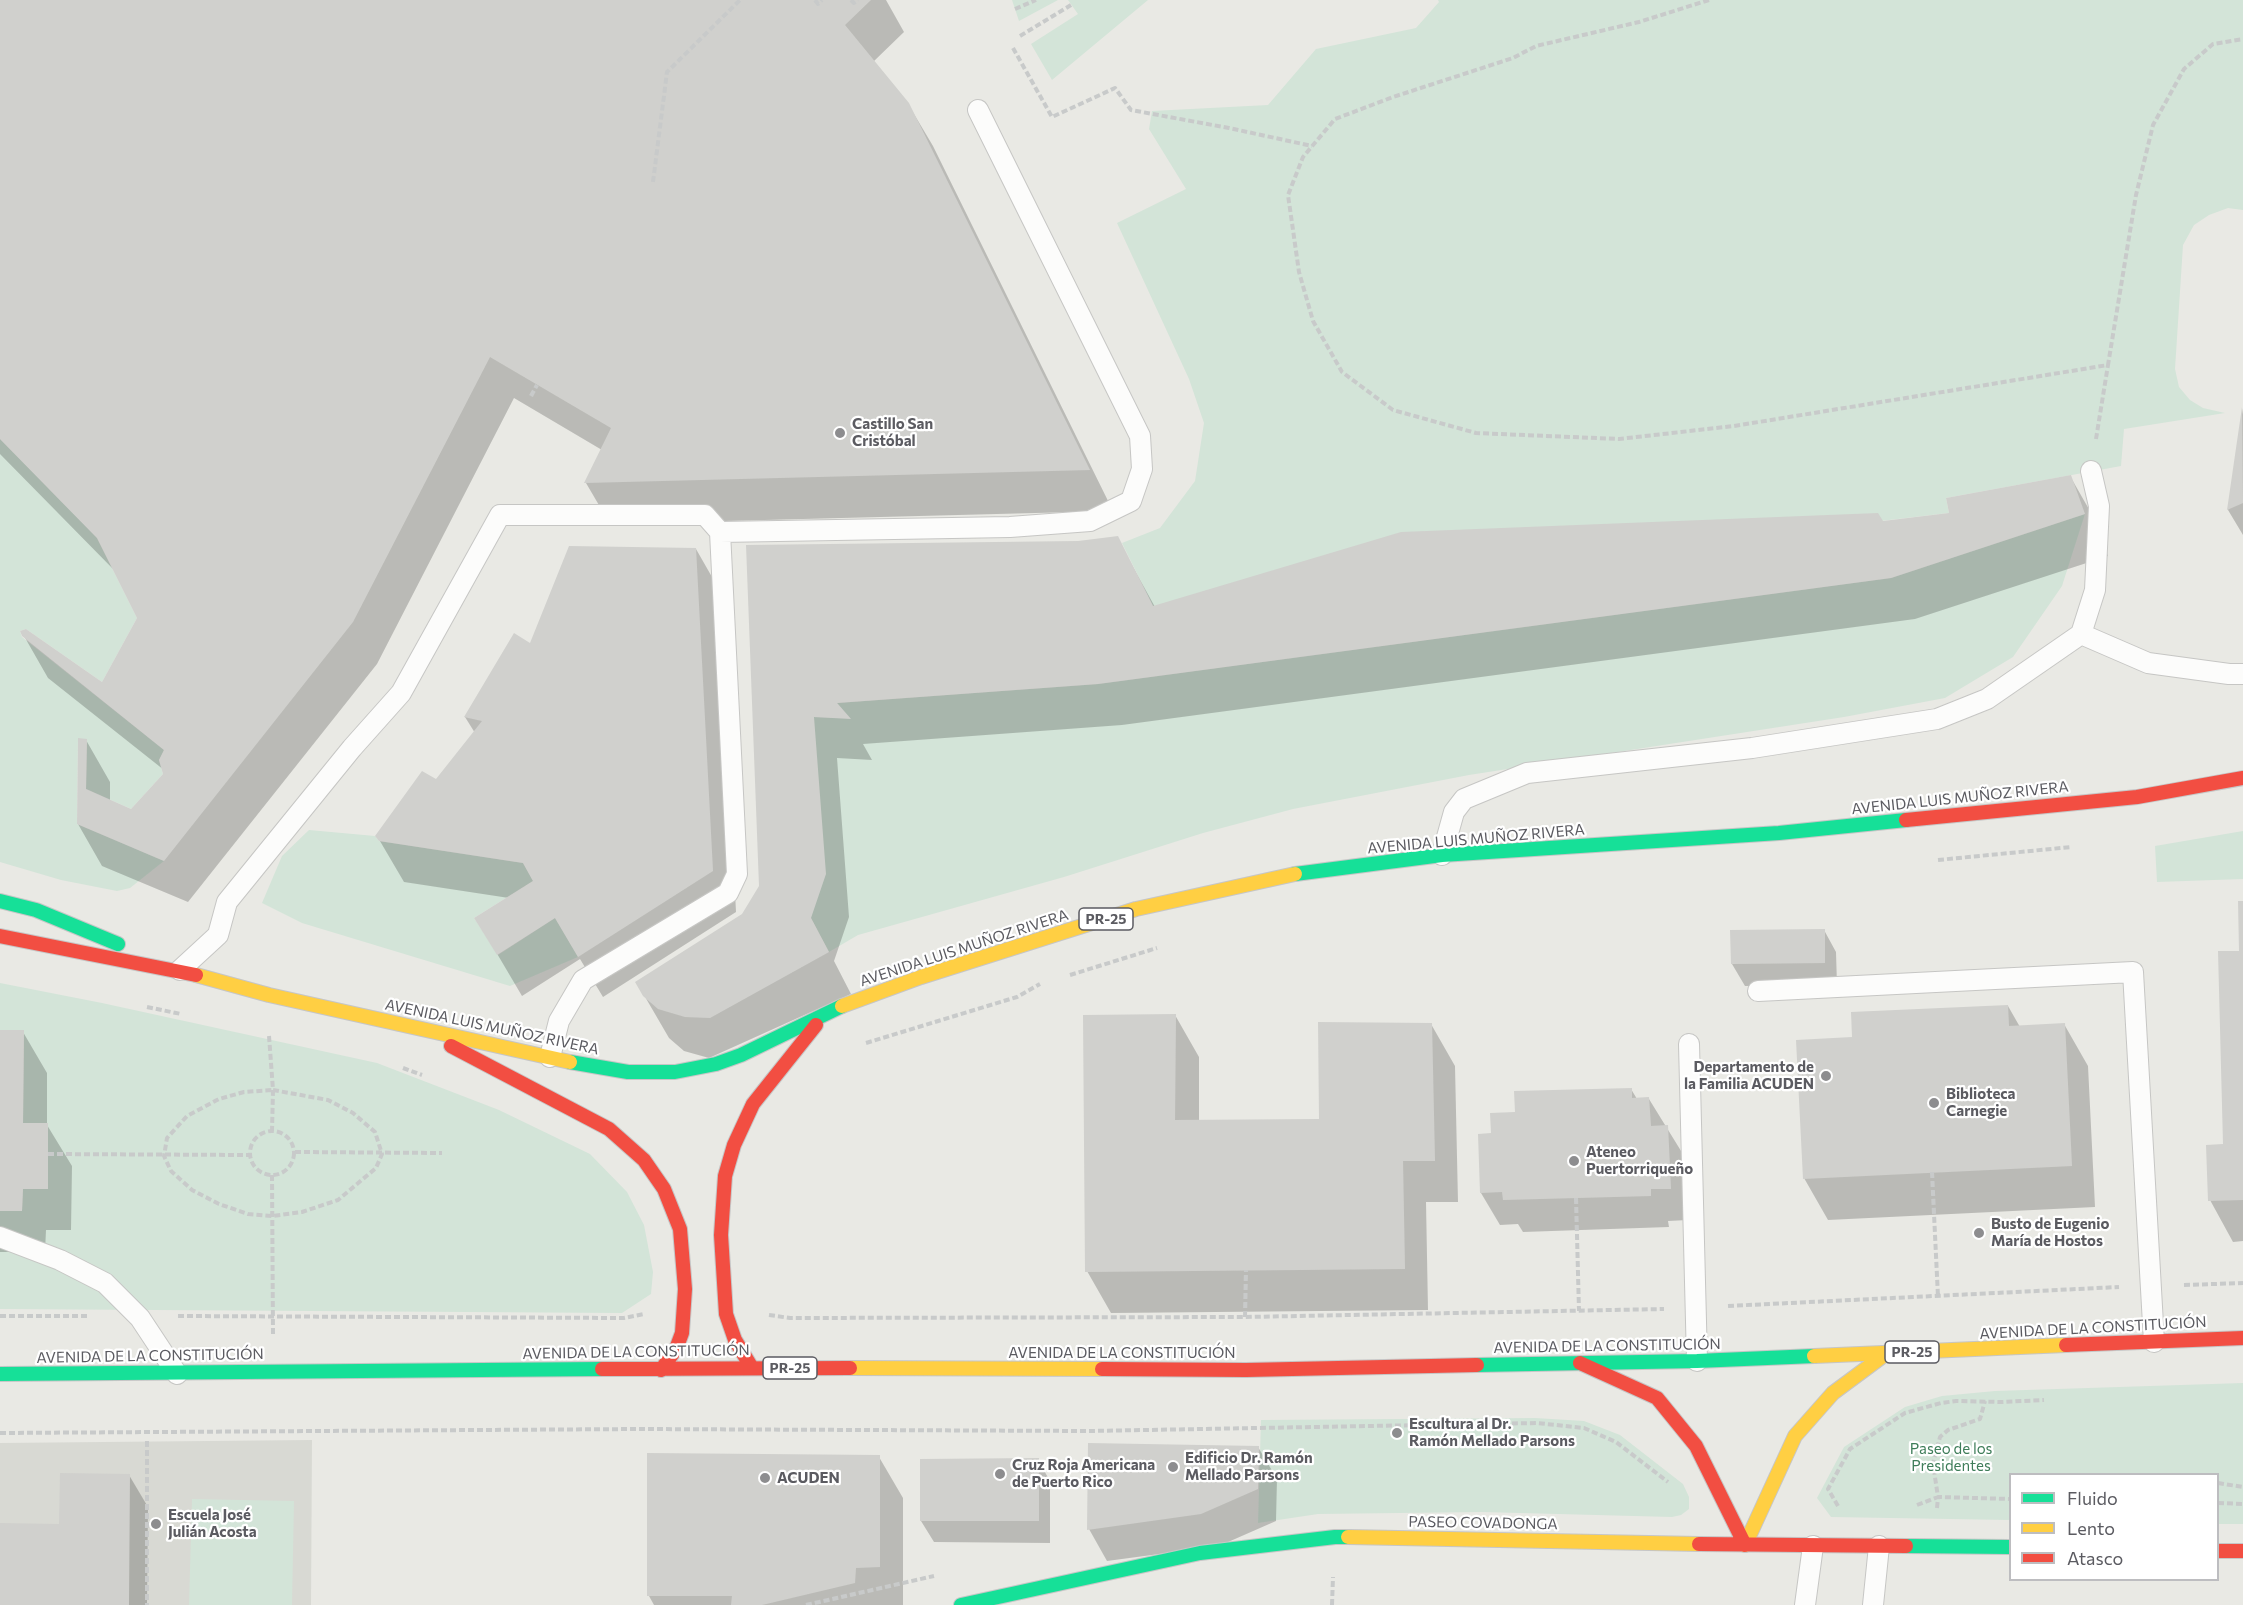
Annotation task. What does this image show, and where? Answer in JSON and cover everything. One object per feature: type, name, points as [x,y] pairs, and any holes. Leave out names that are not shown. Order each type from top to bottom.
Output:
[{"type":"main road","name":"AVENIDA LUIS MUÑOZ RIVERA","points":[[0,936],[180,970],[269,995],[550,1057],[628,1072],[689,1070],[741,1055],[827,1012],[921,977],[1136,909],[1281,876],[1442,855],[1791,832],[2137,797],[2243,778]]},
{"type":"main road","points":[[0,901],[36,910],[180,970]]},
{"type":"main road","points":[[752,1368],[735,1340],[726,1314],[721,1235],[723,1192],[728,1161],[746,1117],[763,1089],[827,1012]]},
{"type":"main road","points":[[417,1028],[528,1088],[593,1119],[623,1139],[644,1160],[664,1189],[680,1229],[685,1270],[682,1333],[676,1349],[661,1370]]},
{"type":"main road","name":"AVENIDA DE LA CONSTITUCIÓN","points":[[0,1374],[752,1368],[1246,1370],[1697,1361],[2243,1338]]},
{"type":"main road","points":[[1745,1545],[1795,1436],[1833,1393],[1887,1353]]},
{"type":"main road","points":[[1580,1364],[1658,1398],[1696,1446],[1745,1545]]},
{"type":"main road","name":"PASEO COVADONGA","points":[[961,1605],[1200,1552],[1335,1537],[1745,1545],[2009,1547]]},
{"type":"main road","points":[[2219,1551],[2243,1551]]},
{"type":"lane","points":[[720,532],[1010,527],[1090,521],[1131,501],[1142,469],[1140,436],[978,110]]},
{"type":"lane","points":[[1442,855],[1455,812],[1464,799],[1527,772],[1752,748],[1937,719],[1987,699],[2081,634],[2094,590],[2095,578],[2099,506],[2091,471]]},
{"type":"lane","points":[[180,970],[218,935],[226,902],[352,748],[401,693],[500,515],[705,515],[720,532],[737,874],[728,894],[583,980],[559,1021],[550,1057]]},
{"type":"lane","points":[[2081,634],[2148,663],[2243,674]]},
{"type":"lane","points":[[1758,992],[2133,972],[2154,1342]]},
{"type":"lane","points":[[1689,1044],[1697,1361]]},
{"type":"lane","points":[[0,1237],[60,1260],[105,1283],[138,1316],[177,1374]]},
{"type":"lane","points":[[1805,1605],[1814,1546]]},
{"type":"lane","points":[[1873,1605],[1879,1546]]},
{"type":"path","points":[[653,182],[667,72],[740,0]]},
{"type":"path","points":[[815,0],[818,4],[822,0]]},
{"type":"path","points":[[851,0],[855,3],[858,0]]},
{"type":"path","points":[[1015,9],[1036,0]]},
{"type":"path","points":[[1709,0],[1639,22],[1536,46],[1513,58],[1393,97],[1335,119],[1303,157],[1288,195],[1299,272],[1313,321],[1342,372],[1393,410],[1476,433],[1619,439],[1734,426],[2108,365]]},
{"type":"path","points":[[1020,36],[1071,5]]},
{"type":"path","points":[[2091,471],[2136,195],[2153,125],[2184,69],[2213,44],[2243,39]]},
{"type":"path","points":[[1013,48],[1052,117],[1114,88],[1131,110],[1312,146]]},
{"type":"path","points":[[531,396],[537,385]]},
{"type":"path","points":[[1927,861],[2082,846]]},
{"type":"path","points":[[1069,975],[1164,946]]},
{"type":"path","points":[[857,1046],[1017,997],[1047,982]]},
{"type":"path","points":[[140,1006],[187,1016]]},
{"type":"path","points":[[272,1131],[273,1090],[269,1033],[280,1035]]},
{"type":"path","points":[[397,1066],[427,1077]]},
{"type":"path","points":[[273,1090],[328,1100],[353,1113],[375,1132],[382,1154],[376,1168],[338,1200],[302,1212],[272,1216],[248,1214],[219,1204],[192,1190],[171,1171],[164,1156],[167,1138],[187,1116],[219,1099],[244,1092],[273,1090]]},
{"type":"path","points":[[272,1131],[283,1134],[291,1142],[295,1152],[292,1164],[284,1172],[272,1175],[262,1173],[254,1165],[250,1155],[252,1144],[261,1134],[272,1131]]},
{"type":"path","points":[[295,1152],[442,1154]]},
{"type":"path","points":[[48,1154],[250,1155]]},
{"type":"path","points":[[1932,1172],[1938,1297]]},
{"type":"path","points":[[272,1175],[275,1371]]},
{"type":"path","points":[[1576,1198],[1579,1311]]},
{"type":"path","points":[[1245,1317],[1246,1270]]},
{"type":"path","points":[[726,1314],[759,1314],[790,1318],[1245,1317],[1579,1311],[1695,1308],[2243,1283]]},
{"type":"path","points":[[0,1316],[624,1318],[646,1314],[684,1314]]},
{"type":"path","points":[[1848,1506],[1837,1506],[1828,1489],[1850,1449],[1905,1413],[1941,1403],[2044,1400]]},
{"type":"path","points":[[1914,1506],[1938,1497],[1933,1464],[1940,1437],[1948,1430],[1980,1419],[1985,1401]]},
{"type":"path","points":[[0,1433],[627,1429],[1089,1431],[1536,1424],[1584,1428],[1616,1442],[1674,1487]]},
{"type":"path","points":[[147,1441],[147,1605]]},
{"type":"path","points":[[2219,1483],[2243,1487]]},
{"type":"path","points":[[2219,1503],[2243,1504]]},
{"type":"path","points":[[806,1605],[944,1574]]},
{"type":"shaded area","name":"Escuela José Julián Acosta","points":[[312,1440],[311,1605],[0,1605],[0,1443]]},
{"type":"green space","points":[[1012,0],[1058,0],[1019,21]]},
{"type":"green space","points":[[1068,0],[1148,0],[1052,80],[1031,44],[1078,14]]},
{"type":"green space","points":[[1438,0],[2243,0],[2243,210],[2228,208],[2209,215],[2194,225],[2183,245],[2175,369],[2179,387],[2190,400],[2203,408],[2225,413],[2124,429],[2121,466],[1946,498],[1949,513],[1153,606],[1122,543],[1160,528],[1195,481],[1204,423],[1189,379],[1117,223],[1186,189],[1149,129],[1152,111],[1268,105],[1316,49],[1416,28],[1439,2]]},
{"type":"green space","points":[[0,439],[97,538],[137,618],[102,682],[26,629],[20,631],[22,637],[164,750],[159,760],[163,774],[131,809],[86,789],[87,739],[78,739],[77,824],[164,861],[130,888],[117,891],[61,880],[0,862]]},
{"type":"green space","points":[[2085,514],[2062,586],[2013,657],[1945,698],[1844,717],[1469,775],[1293,809],[1203,833],[1064,877],[858,935],[829,952],[811,918],[814,717],[850,718],[837,703],[1098,684],[1891,578]]},
{"type":"green space","points":[[309,830],[375,836],[379,841],[523,863],[533,881],[474,918],[498,955],[555,918],[578,957],[510,986],[302,923],[262,903],[282,856]]},
{"type":"green space","points":[[2243,831],[2243,879],[2157,882],[2155,846]]},
{"type":"green space","points":[[0,983],[377,1063],[499,1110],[590,1154],[627,1192],[644,1225],[653,1272],[651,1294],[622,1313],[0,1309],[0,1211],[22,1211],[23,1189],[48,1189],[48,1124],[23,1123],[24,1031],[0,1030]]},
{"type":"green space","name":"Paseo de los Presidentes","points":[[2243,1383],[2243,1524],[2219,1524],[2219,1473],[2009,1473],[2009,1520],[1831,1517],[1817,1498],[1844,1447],[1905,1407],[1942,1396],[1995,1391]]},
{"type":"green space","points":[[1535,1418],[1584,1421],[1620,1435],[1683,1484],[1689,1497],[1689,1509],[1681,1515],[1672,1517],[1482,1512],[1318,1514],[1258,1523],[1261,1420]]},
{"type":"green space","points":[[192,1499],[294,1501],[292,1605],[189,1605]]},
{"type":"building","name":"Castillo San Cristóbal","points":[[0,0],[871,0],[845,25],[909,103],[1090,470],[584,483],[611,428],[490,357],[353,622],[164,861],[77,824],[78,738],[87,739],[86,789],[131,809],[163,774],[159,760],[164,750],[22,636],[20,631],[26,629],[102,682],[137,618],[97,538],[0,439]]},
{"type":"building","points":[[2242,407],[2243,503],[2227,510]]},
{"type":"building","points":[[2071,475],[2085,514],[1891,578],[1098,684],[837,703],[851,719],[814,717],[826,874],[811,918],[829,952],[710,1018],[685,1017],[658,1009],[643,996],[635,982],[742,914],[759,886],[746,545],[1078,541],[1118,536],[1153,606],[1401,532],[1878,513],[1883,521],[1949,513],[1946,498]]},
{"type":"building","points":[[569,546],[696,548],[713,871],[578,957],[555,918],[497,955],[474,918],[533,881],[523,863],[379,841],[375,836],[422,771],[436,779],[482,721],[464,717],[514,633],[530,643]]},
{"type":"building","points":[[2238,901],[2243,901],[2243,1200],[2208,1201],[2206,1145],[2223,1144],[2218,951],[2239,951]]},
{"type":"building","points":[[1825,929],[1825,963],[1731,964],[1730,930]]},
{"type":"building","name":"Biblioteca Carnegie","points":[[2008,1005],[2009,1026],[2065,1023],[2072,1166],[1803,1179],[1796,1040],[1852,1037],[1851,1012]]},
{"type":"building","points":[[1176,1014],[1175,1120],[1319,1119],[1318,1022],[1432,1023],[1435,1161],[1403,1161],[1405,1269],[1085,1272],[1083,1015]]},
{"type":"building","points":[[0,1030],[24,1030],[23,1123],[48,1123],[48,1189],[23,1189],[22,1211],[0,1211]]},
{"type":"building","name":"Ateneo Puertorriqueño","points":[[1632,1088],[1632,1098],[1649,1097],[1651,1126],[1668,1125],[1671,1189],[1651,1189],[1651,1196],[1503,1200],[1502,1192],[1480,1193],[1478,1134],[1491,1133],[1490,1113],[1515,1112],[1514,1091]]},
{"type":"building","name":"Edificio Dr. Ramón Mellado Parsons","points":[[1088,1443],[1259,1446],[1258,1489],[1201,1514],[1087,1530]]},
{"type":"building","points":[[647,1453],[880,1455],[880,1567],[856,1568],[855,1583],[762,1605],[731,1605],[732,1596],[647,1596]]},
{"type":"building","points":[[1039,1458],[1039,1521],[920,1521],[920,1459]]},
{"type":"building","points":[[60,1473],[130,1474],[129,1605],[0,1605],[0,1523],[59,1524]]},
{"type":"traffic: fast","points":[[1295,874],[1442,855],[1779,833],[1906,820]]},
{"type":"traffic: fast","points":[[0,901],[36,910],[118,944]]},
{"type":"traffic: fast","points":[[570,1062],[628,1072],[675,1072],[716,1064],[741,1055],[842,1006]]},
{"type":"traffic: fast","points":[[1477,1365],[1697,1361],[1814,1356]]},
{"type":"traffic: fast","points":[[0,1374],[602,1369]]},
{"type":"traffic: fast","points":[[961,1605],[1200,1553],[1348,1537]]},
{"type":"traffic: fast","points":[[1906,1546],[2009,1547]]},
{"type":"traffic: slow","points":[[842,1006],[921,977],[1136,909],[1295,874]]},
{"type":"traffic: slow","points":[[196,975],[269,995],[570,1062]]},
{"type":"traffic: slow","points":[[1814,1356],[2066,1345]]},
{"type":"traffic: slow","points":[[1745,1545],[1795,1436],[1833,1393],[1887,1353]]},
{"type":"traffic: slow","points":[[850,1368],[1102,1369]]},
{"type":"traffic: slow","points":[[1348,1537],[1699,1544]]},
{"type":"traffic: jam","points":[[1906,820],[2137,797],[2243,778]]},
{"type":"traffic: jam","points":[[0,936],[196,975]]},
{"type":"traffic: jam","points":[[752,1368],[735,1340],[726,1314],[721,1235],[725,1176],[734,1145],[753,1104],[816,1025]]},
{"type":"traffic: jam","points":[[451,1046],[609,1129],[644,1160],[664,1189],[680,1229],[685,1289],[682,1333],[676,1349],[661,1370]]},
{"type":"traffic: jam","points":[[2066,1345],[2243,1338]]},
{"type":"traffic: jam","points":[[1580,1363],[1657,1398],[1696,1446],[1745,1545]]},
{"type":"traffic: jam","points":[[1102,1369],[1246,1370],[1477,1365]]},
{"type":"traffic: jam","points":[[602,1369],[850,1368]]},
{"type":"traffic: jam","points":[[1699,1544],[1906,1546]]},
{"type":"traffic: jam","points":[[2219,1551],[2243,1551]]},
{"type":"place","name":"Castillo San Cristóbal","points":[[840,433]]},
{"type":"place","name":"Departamento de la Familia ACUDEN","points":[[1826,1076]]},
{"type":"place","name":"Biblioteca Carnegie","points":[[1934,1103]]},
{"type":"place","name":"Ateneo Puertorriqueño","points":[[1574,1161]]},
{"type":"place","name":"Busto de Eugenio María de Hostos","points":[[1979,1233]]},
{"type":"place","name":"Escultura al Dr. Ramón Mellado Parsons","points":[[1397,1433]]},
{"type":"place","name":"Edificio Dr. Ramón Mellado Parsons","points":[[1173,1467]]},
{"type":"place","name":"Cruz Roja Americana de Puerto Rico","points":[[1000,1474]]},
{"type":"place","name":"ACUDEN","points":[[765,1478]]},
{"type":"place","name":"Escuela José Julián Acosta","points":[[156,1524]]}]
